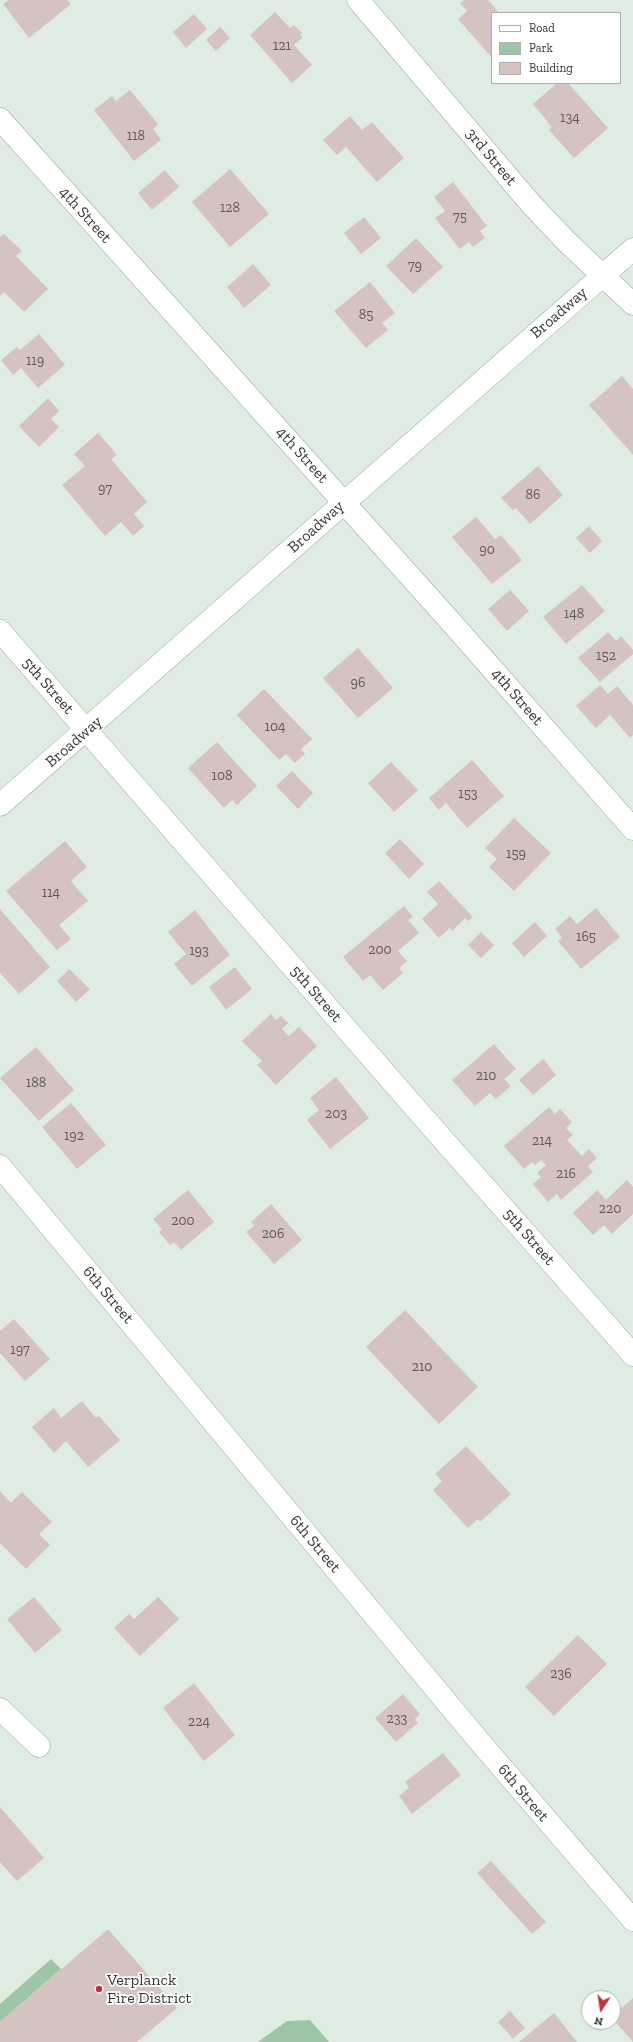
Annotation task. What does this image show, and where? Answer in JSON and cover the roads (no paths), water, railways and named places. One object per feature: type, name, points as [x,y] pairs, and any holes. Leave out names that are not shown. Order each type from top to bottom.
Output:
[{"type":"street","name":"3rd Street","points":[[358,0],[531,204],[567,242],[633,304]]},
{"type":"street","name":"4th Street","points":[[0,119],[344,502],[633,829]]},
{"type":"street","name":"Broadway","points":[[0,805],[87,731],[344,502],[633,249]]},
{"type":"street","name":"5th Street","points":[[0,631],[633,1355]]},
{"type":"street","name":"6th Street","points":[[0,1166],[479,1741],[633,1920]]},
{"type":"street","points":[[0,1709],[39,1746]]},
{"type":"place","name":"Verplanck Fire District","points":[[99,1989]]}]
